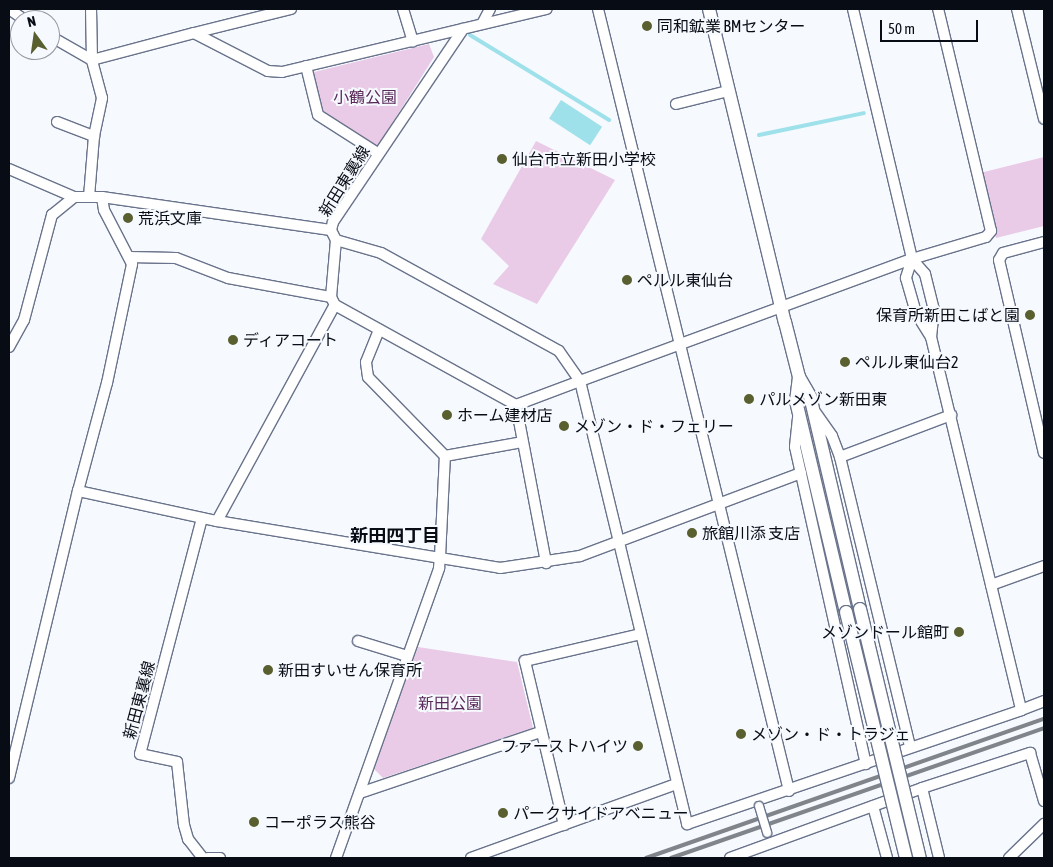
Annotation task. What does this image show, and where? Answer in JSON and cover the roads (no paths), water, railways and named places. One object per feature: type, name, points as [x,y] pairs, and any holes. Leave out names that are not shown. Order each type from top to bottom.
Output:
[{"type":"street","points":[[89,197],[94,136],[102,98],[92,60],[92,9]]},
{"type":"street","points":[[60,42],[92,60],[291,9]]},
{"type":"street","points":[[403,9],[413,41]]},
{"type":"street","points":[[482,24],[490,9]]},
{"type":"street","points":[[194,33],[268,70],[282,72],[547,9]]},
{"type":"street","points":[[598,9],[717,505],[789,791]]},
{"type":"street","points":[[709,9],[799,377],[813,409],[920,858]]},
{"type":"street","points":[[853,9],[912,259],[925,274],[934,309],[931,337]]},
{"type":"street","points":[[129,257],[176,258],[228,278],[333,301],[379,329],[516,405],[912,259],[986,237],[991,231],[938,9]]},
{"type":"street","points":[[1017,9],[1044,119]]},
{"type":"street","name":"新田東裏線","points":[[217,521],[333,301],[336,240],[331,230],[379,154],[464,29]]},
{"type":"street","points":[[306,66],[318,115],[379,154]]},
{"type":"street","points":[[676,104],[728,91]]},
{"type":"street","points":[[57,122],[94,136]]},
{"type":"street","points":[[9,170],[74,197],[102,198],[331,230]]},
{"type":"street","points":[[9,347],[24,320],[52,215],[74,197]]},
{"type":"street","points":[[9,778],[78,491],[108,383],[132,264],[104,210],[102,198]]},
{"type":"street","points":[[336,240],[381,253],[560,351],[580,381],[687,824],[789,791],[1044,701]]},
{"type":"street","points":[[1044,242],[1003,253],[999,260],[1044,453]]},
{"type":"street","points":[[912,259],[906,278],[916,313],[931,337],[1021,710]]},
{"type":"street","points":[[336,858],[440,557],[445,456],[368,377],[366,362],[379,329]]},
{"type":"street","points":[[799,377],[796,401],[798,412],[906,858]]},
{"type":"street","points":[[516,405],[546,563]]},
{"type":"street","points":[[813,409],[832,436],[840,457],[910,747]]},
{"type":"street","points":[[798,412],[796,447],[801,473],[866,764]]},
{"type":"street","points":[[840,457],[950,415]]},
{"type":"street","points":[[445,456],[522,442]]},
{"type":"street","points":[[78,491],[217,521],[500,568],[546,563],[618,543],[801,473]]},
{"type":"street","name":"新田東裏線","points":[[202,518],[140,754],[177,762],[184,825],[188,839],[203,858]]},
{"type":"street","points":[[991,585],[1044,566]]},
{"type":"street","points":[[564,825],[540,732],[525,661],[641,634]]},
{"type":"street","points":[[358,641],[407,656]]},
{"type":"street","points":[[360,793],[540,732]]},
{"type":"street","points":[[730,858],[922,788],[1030,753],[1044,801]]},
{"type":"street","points":[[472,858],[677,784]]},
{"type":"street","points":[[922,788],[939,858]]},
{"type":"street","points":[[759,806],[767,833]]},
{"type":"street","points":[[873,806],[887,858]]},
{"type":"street","points":[[1009,858],[1044,824]]},
{"type":"street","points":[[208,858],[220,858]]},
{"type":"water","points":[[561,100],[602,127],[590,145],[549,118]]},
{"type":"waterway","points":[[470,35],[609,120]]},
{"type":"waterway","points":[[759,135],[864,113]]},
{"type":"railway","points":[[646,858],[1044,719]]},
{"type":"railway","points":[[671,858],[1044,728]]},
{"type":"place","name":"同和鉱業 BMセンター","points":[[647,26]]},
{"type":"place","name":"仙台市立新田小学校","points":[[502,159]]},
{"type":"place","name":"荒浜文庫","points":[[128,218]]},
{"type":"place","name":"ペルル東仙台","points":[[627,280]]},
{"type":"place","name":"保育所新田こばと園","points":[[1030,315]]},
{"type":"place","name":"ディアコート","points":[[233,340]]},
{"type":"place","name":"ペルル東仙台2","points":[[845,362]]},
{"type":"place","name":"パルメゾン新田東","points":[[749,399]]},
{"type":"place","name":"ホーム建材店","points":[[447,415]]},
{"type":"place","name":"メゾン・ド・フェリー","points":[[564,426]]},
{"type":"place","name":"旅館川添 支店","points":[[692,533]]},
{"type":"place","name":"メゾンドール館町","points":[[959,632]]},
{"type":"place","name":"新田すいせん保育所","points":[[268,670]]},
{"type":"place","name":"メゾン・ド・トラジェ","points":[[741,734]]},
{"type":"place","name":"ファーストハイツ","points":[[638,746]]},
{"type":"place","name":"パークサイドアベニュー","points":[[503,813]]},
{"type":"place","name":"コーポラス熊谷","points":[[254,822]]},
{"type":"district","name":"新田四丁目","points":[[395,536]]},
{"type":"park label","name":"小鶴公園","points":[[365,97]]},
{"type":"park label","name":"新田公園","points":[[450,703]]}]
